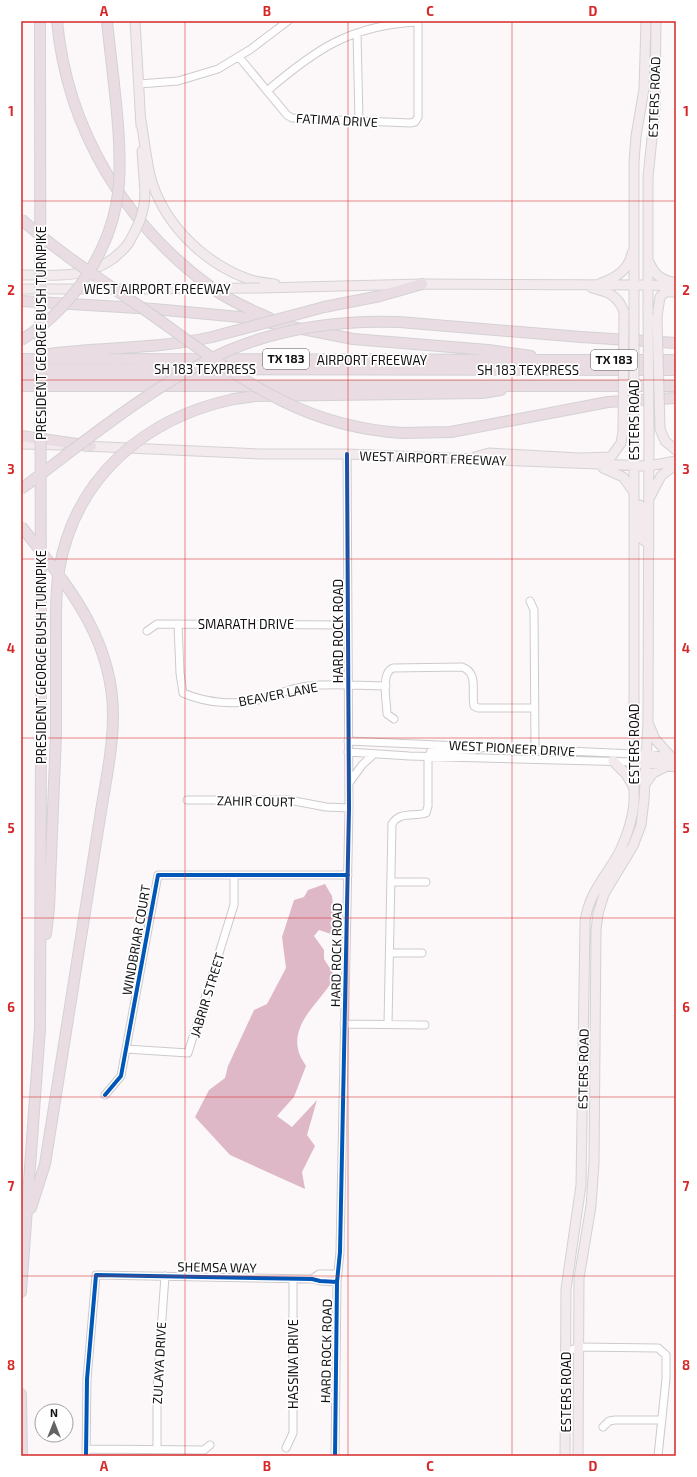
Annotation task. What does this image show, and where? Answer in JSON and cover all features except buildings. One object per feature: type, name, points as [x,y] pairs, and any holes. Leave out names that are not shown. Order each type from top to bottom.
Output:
[{"type":"highway","name":"PRESIDENT GEORGE BUSH TURNPIKE","points":[[21,1292],[39,1050],[41,965],[40,21]]},
{"type":"highway","points":[[57,21],[69,88],[84,129],[91,147],[104,171],[126,205],[171,255],[216,291],[244,306],[286,325]]},
{"type":"highway","points":[[21,340],[46,323],[72,296],[99,254],[111,222],[119,186],[119,155],[106,21]]},
{"type":"highway","points":[[21,219],[75,261],[225,367],[272,397],[304,412],[342,424],[362,429],[403,433],[450,432],[608,402],[676,398]]},
{"type":"highway","points":[[21,358],[77,350],[173,344],[212,337],[324,307],[380,296],[422,284]]},
{"type":"highway","points":[[21,300],[240,317],[346,338],[514,352],[552,360]]},
{"type":"highway","points":[[21,489],[154,391],[190,369],[228,351],[271,336],[320,326],[374,322],[399,322],[581,337],[676,342]]},
{"type":"highway","name":"AIRPORT FREEWAY","points":[[21,358],[676,360]]},
{"type":"highway","name":"SH 183 TEXPRESS","points":[[21,369],[676,370]]},
{"type":"highway","name":"SH 183 TEXPRESS","points":[[21,376],[676,375]]},
{"type":"highway","points":[[41,965],[50,908],[56,734],[56,596],[59,570],[65,545],[80,507],[97,481],[115,460],[146,434],[193,410],[234,399],[269,396],[482,393],[532,385]]},
{"type":"highway","name":"AIRPORT FREEWAY","points":[[21,386],[676,386]]},
{"type":"highway","points":[[21,436],[91,446]]},
{"type":"highway","points":[[21,526],[82,608],[99,643],[108,670],[112,700],[112,733],[101,811],[45,1164],[26,1227]]},
{"type":"highway","points":[[21,1394],[22,1456]]},
{"type":"main road","points":[[21,275],[69,275],[95,270],[120,254],[128,244],[144,211],[145,192],[142,165],[135,21]]},
{"type":"main road","name":"ESTERS ROAD","points":[[565,1456],[567,1281],[581,1185],[587,909],[590,899],[619,852],[628,833],[633,811],[634,162],[644,89],[646,21]]},
{"type":"main road","name":"ESTERS ROAD","points":[[578,1456],[578,1278],[591,1206],[593,1175],[595,947],[598,914],[604,894],[633,846],[641,825],[645,785],[648,722],[649,544],[647,285],[648,177],[655,109],[656,21]]},
{"type":"main road","points":[[141,120],[151,176],[160,198],[176,227],[201,252],[220,266],[248,279],[295,289]]},
{"type":"main road","points":[[594,285],[618,277],[626,268],[631,257],[634,240]]},
{"type":"main road","points":[[648,259],[654,272],[661,279],[676,282]]},
{"type":"main road","name":"WEST AIRPORT FREEWAY","points":[[21,289],[295,289],[422,284],[676,286]]},
{"type":"main road","points":[[465,459],[489,453],[580,458],[611,457],[621,443],[623,432],[624,312],[621,303],[614,294],[575,285]]},
{"type":"main road","points":[[676,292],[665,292],[660,297],[657,317],[660,429],[665,441],[676,450]]},
{"type":"main road","name":"WEST AIRPORT FREEWAY","points":[[21,444],[261,454],[347,454],[592,465],[649,466],[676,461]]},
{"type":"main road","points":[[649,498],[661,476],[676,464]]},
{"type":"main road","points":[[592,465],[618,474],[626,480],[640,504],[642,539],[649,544]]},
{"type":"main road","points":[[634,544],[649,544]]},
{"type":"main road","points":[[634,591],[638,602],[643,627],[648,631]]},
{"type":"main road","points":[[634,631],[648,631]]},
{"type":"main road","points":[[645,785],[653,773],[674,763],[655,739],[648,722]]},
{"type":"main road","name":"WEST PIONEER DRIVE","points":[[634,758],[646,758],[674,763]]},
{"type":"main road","points":[[613,761],[626,774],[634,788]]},
{"type":"main road","points":[[585,948],[595,947]]},
{"type":"main road","points":[[584,1043],[594,1043]]},
{"type":"street","points":[[139,84],[178,81],[196,77],[218,69],[239,57],[288,21]]},
{"type":"street","points":[[267,91],[300,62],[318,51],[357,33],[370,28],[394,23],[418,22]]},
{"type":"street","name":"FATIMA DRIVE","points":[[239,57],[287,115],[292,118],[410,123],[415,122],[418,117],[418,22]]},
{"type":"street","points":[[357,33],[358,121]]},
{"type":"street","name":"HARD ROCK ROAD","points":[[335,1456],[337,1282],[349,808],[347,454]]},
{"type":"street","points":[[530,601],[534,610],[535,749]]},
{"type":"street","name":"SMARATH DRIVE","points":[[147,631],[157,624],[347,625]]},
{"type":"street","name":"BEAVER LANE","points":[[178,624],[180,673],[183,693],[198,699],[235,702],[262,699],[284,691],[308,686],[348,686]]},
{"type":"street","points":[[394,719],[387,714],[386,686],[386,674],[393,668],[462,667],[470,670],[472,675],[474,706],[478,708],[534,708]]},
{"type":"street","points":[[348,686],[386,686]]},
{"type":"street","name":"WEST PIONEER DRIVE","points":[[348,741],[560,750],[634,758]]},
{"type":"street","points":[[388,1024],[392,824],[396,818],[402,815],[418,815],[426,813],[428,806],[428,757],[431,752],[475,750],[485,747]]},
{"type":"street","points":[[520,759],[522,756],[552,753],[560,750]]},
{"type":"street","name":"WEST PIONEER DRIVE","points":[[348,752],[428,757],[613,761],[634,758]]},
{"type":"street","points":[[349,783],[362,765],[374,754]]},
{"type":"street","name":"ZAHIR COURT","points":[[187,800],[289,800],[326,807],[349,808]]},
{"type":"street","name":"WINDBRIAR COURT","points":[[105,1095],[121,1076],[158,875],[348,876]]},
{"type":"street","name":"JABRIR STREET","points":[[126,1049],[188,1053],[234,905],[234,876]]},
{"type":"street","points":[[391,882],[426,882]]},
{"type":"street","points":[[390,953],[422,953]]},
{"type":"street","points":[[344,1024],[425,1025]]},
{"type":"street","name":"SHEMSA WAY","points":[[312,1279],[319,1274],[338,1274]]},
{"type":"street","name":"SHEMSA WAY","points":[[86,1453],[87,1379],[96,1275],[312,1279],[337,1282]]},
{"type":"street","name":"ZULAYA DRIVE","points":[[157,1450],[157,1387],[165,1276]]},
{"type":"street","name":"HASSINA DRIVE","points":[[286,1448],[293,1433],[293,1279]]},
{"type":"street","points":[[566,1341],[579,1347]]},
{"type":"street","points":[[566,1352],[579,1347],[658,1348],[666,1355],[658,1456]]},
{"type":"street","points":[[603,1427],[609,1422],[615,1420],[661,1420]]},
{"type":"street","points":[[86,1453],[204,1450],[210,1445]]},
{"type":"shaded area","points":[[325,884],[332,896],[335,922],[331,934],[319,930],[314,936],[324,950],[324,959],[335,976],[330,985],[304,1019],[297,1038],[300,1056],[306,1066],[294,1097],[277,1116],[292,1127],[317,1100],[307,1135],[315,1146],[302,1172],[305,1189],[230,1155],[195,1117],[209,1090],[225,1078],[228,1066],[254,1010],[267,1004],[286,968],[282,937],[294,900],[304,897],[308,890]]},
{"type":"cycle path","points":[[335,1456],[337,1282],[340,1252],[349,808],[347,454]]},
{"type":"cycle path","points":[[105,1095],[121,1076],[158,875],[348,875]]},
{"type":"cycle path","points":[[86,1456],[87,1379],[96,1275],[312,1279],[337,1282]]}]
